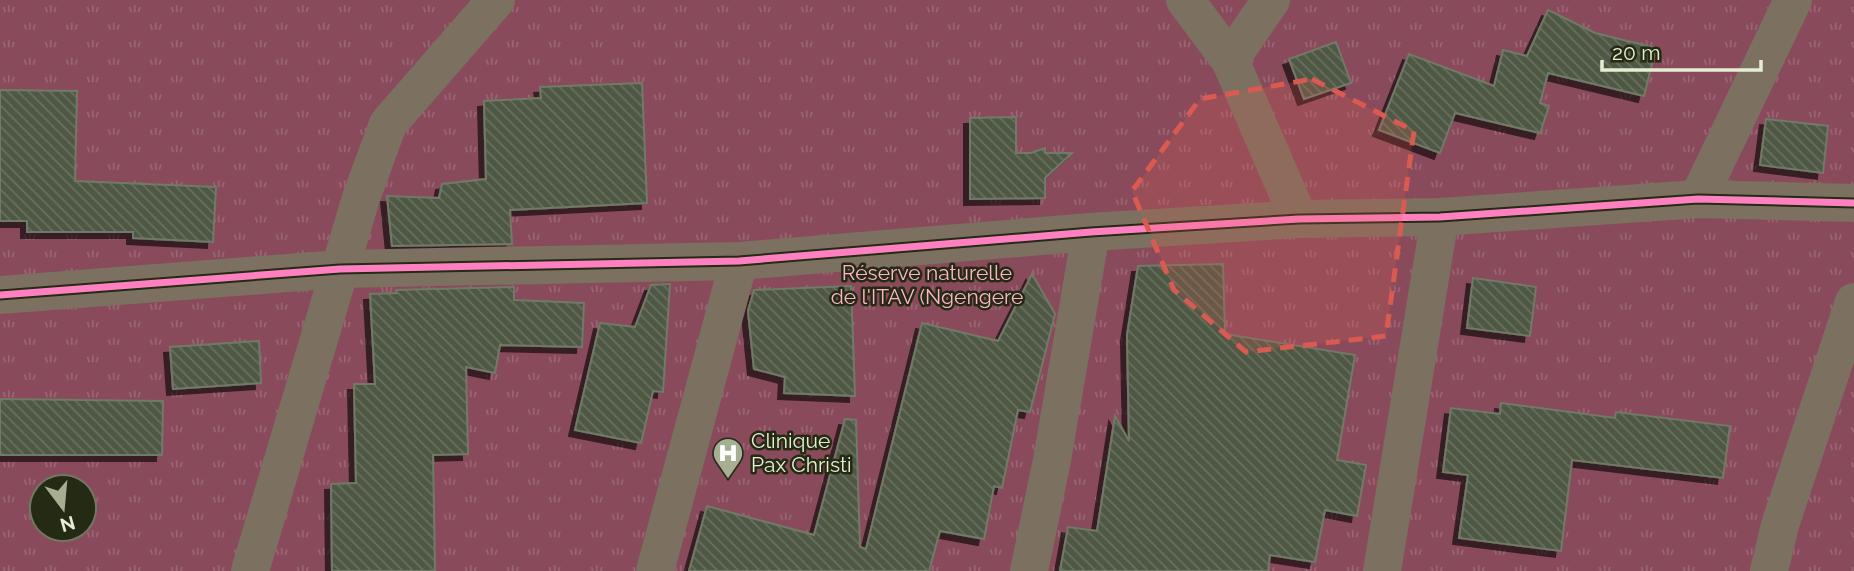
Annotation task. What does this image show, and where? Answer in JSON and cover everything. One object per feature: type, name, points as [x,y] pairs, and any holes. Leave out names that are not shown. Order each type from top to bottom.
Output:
[{"type":"street","points":[[250,571],[361,198],[388,124],[496,0]]},
{"type":"street","points":[[1185,0],[1230,60],[1299,219]]},
{"type":"street","points":[[1230,60],[1271,0]]},
{"type":"street","points":[[1698,199],[1793,0]]},
{"type":"street","points":[[0,295],[340,269],[739,261],[1091,232],[1299,219],[1440,218],[1698,199],[1854,203]]},
{"type":"street","points":[[1381,571],[1440,218]]},
{"type":"street","points":[[1029,571],[1052,460],[1091,232]]},
{"type":"street","points":[[654,571],[739,261]]},
{"type":"street","points":[[1769,571],[1780,525],[1854,302]]},
{"type":"highlighted area","points":[[1312,79],[1414,131],[1386,336],[1246,352],[1174,290],[1132,191],[1200,99]]},
{"type":"green space","name":"Réserve naturelle de l'ITAV (Ngengere","points":[[0,0],[1854,0],[1854,571],[0,571]]},
{"type":"building","points":[[1548,10],[1595,33],[1656,48],[1644,96],[1548,73],[1540,103],[1549,106],[1540,133],[1455,113],[1440,153],[1379,130],[1409,54],[1494,86],[1503,50],[1527,56]]},
{"type":"building","points":[[1336,42],[1351,83],[1304,99],[1289,59]]},
{"type":"building","points":[[642,83],[647,203],[510,210],[512,244],[392,246],[387,196],[439,198],[442,184],[486,179],[484,101],[541,98],[540,87]]},
{"type":"building","points":[[0,90],[77,91],[75,181],[216,187],[213,242],[133,238],[133,232],[27,232],[27,221],[0,221]]},
{"type":"building","points":[[1016,117],[1016,153],[1031,153],[1045,148],[1045,153],[1072,153],[1045,178],[1045,198],[970,199],[970,118]]},
{"type":"building","points":[[1766,119],[1828,126],[1823,173],[1760,165]]},
{"type":"building","points":[[1223,264],[1225,334],[1355,355],[1337,460],[1366,465],[1357,516],[1325,510],[1315,562],[1270,555],[1268,571],[1060,571],[1068,527],[1097,531],[1115,416],[1129,441],[1127,335],[1138,266]]},
{"type":"building","points":[[1032,274],[1055,314],[1030,412],[1018,410],[1002,488],[994,486],[984,539],[940,531],[929,571],[689,571],[707,506],[814,535],[845,419],[856,420],[860,547],[866,549],[922,323],[998,341]]},
{"type":"building","points":[[1473,278],[1536,287],[1530,336],[1467,328]]},
{"type":"building","points":[[670,284],[663,392],[653,391],[641,443],[575,430],[600,323],[635,327],[651,285]]},
{"type":"building","points":[[851,286],[855,396],[784,393],[785,377],[754,369],[748,311],[754,290]]},
{"type":"building","points":[[514,287],[514,300],[584,303],[582,347],[500,345],[495,373],[466,367],[468,454],[433,455],[435,571],[332,571],[331,484],[356,483],[354,384],[375,384],[370,294],[397,293],[396,290]]},
{"type":"building","points":[[259,341],[261,383],[173,389],[170,347]]},
{"type":"building","points":[[0,399],[163,401],[162,455],[0,455]]},
{"type":"building","points":[[1501,403],[1615,418],[1616,412],[1730,426],[1723,478],[1572,460],[1561,551],[1459,538],[1468,475],[1443,472],[1451,408],[1500,414]]},
{"type":"cycle path","points":[[0,295],[340,269],[739,261],[1091,232],[1299,219],[1440,217],[1698,199],[1854,203]]},
{"type":"place","name":"Clinique Pax Christi","points":[[728,480]]}]
